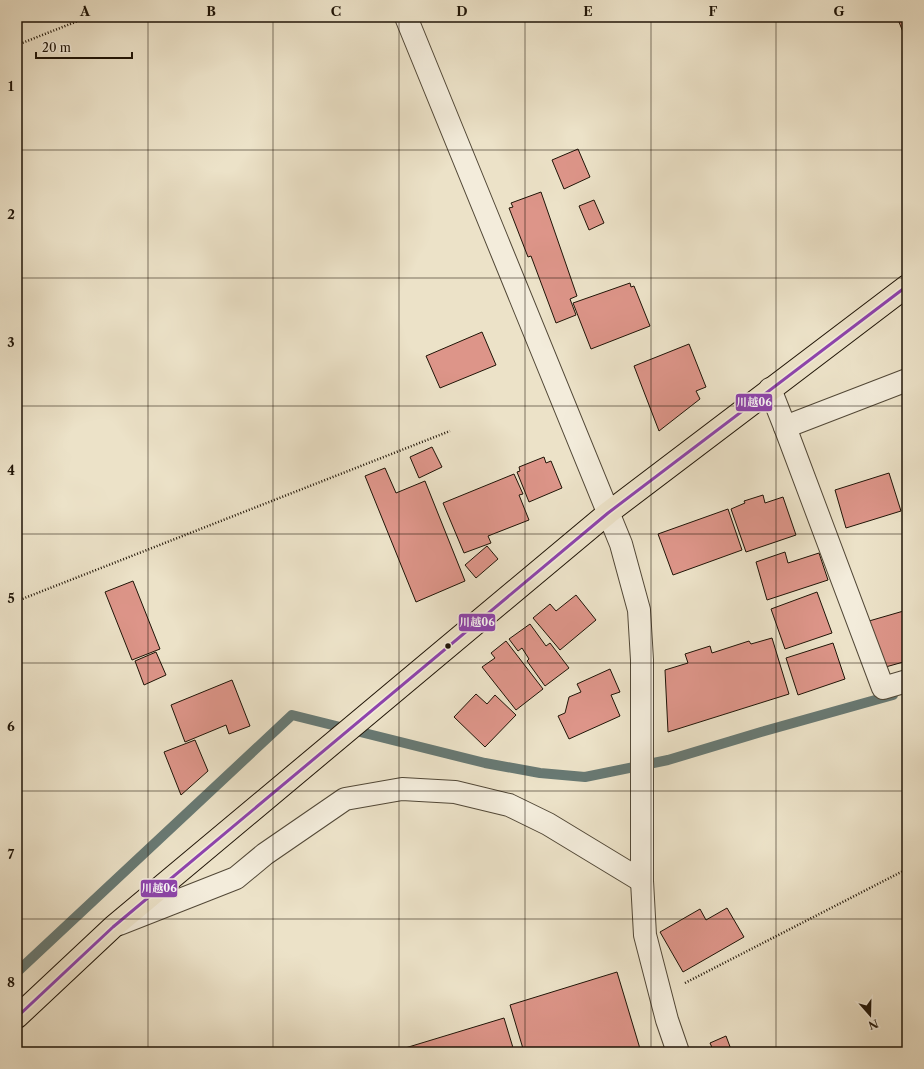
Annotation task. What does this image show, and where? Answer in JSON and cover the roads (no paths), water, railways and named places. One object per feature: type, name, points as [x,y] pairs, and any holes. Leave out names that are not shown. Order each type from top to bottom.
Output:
[{"type":"main road","points":[[17,1017],[113,927],[608,513],[907,286]]},
{"type":"street","points":[[406,17],[621,544],[639,610],[642,683],[642,881],[645,935],[678,1052]]},
{"type":"street","points":[[785,426],[907,380]]},
{"type":"street","points":[[770,389],[883,688],[907,681]]},
{"type":"street","points":[[113,927],[236,878],[265,854],[345,799],[402,789],[455,792],[509,805],[548,824],[642,881]]},
{"type":"waterway","points":[[17,972],[292,715],[485,763],[540,773],[585,777],[668,760],[893,695]]}]
